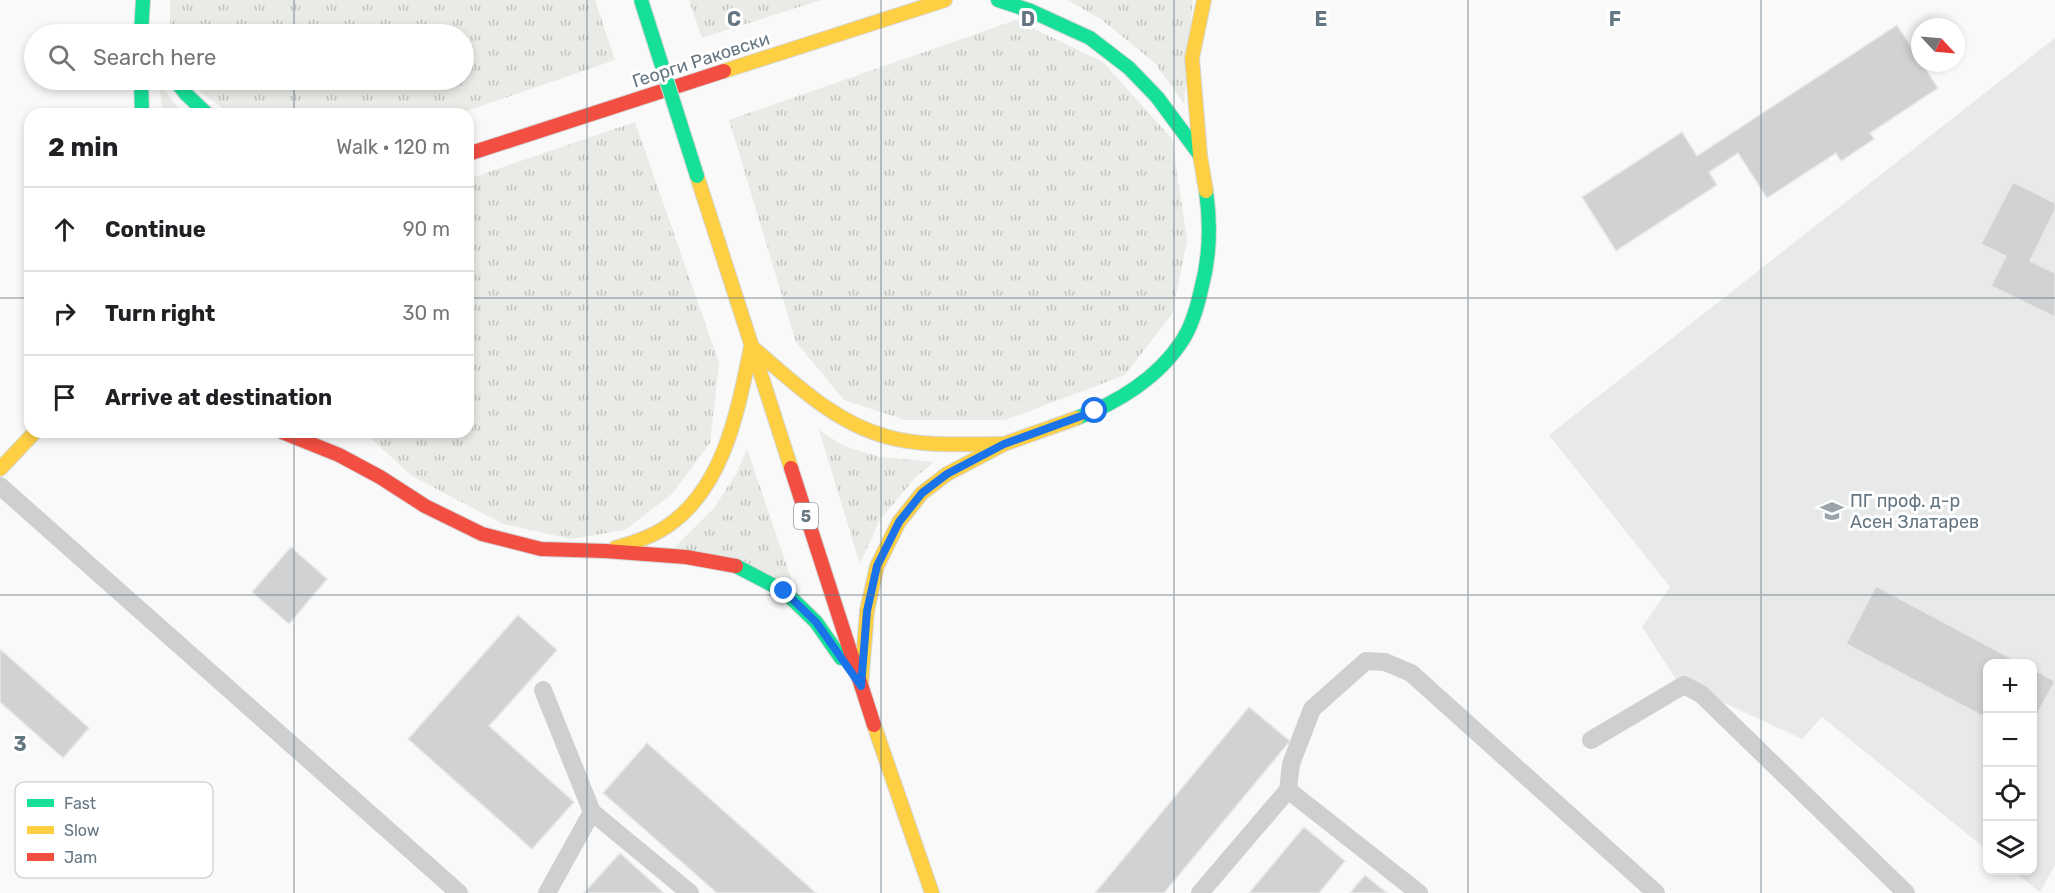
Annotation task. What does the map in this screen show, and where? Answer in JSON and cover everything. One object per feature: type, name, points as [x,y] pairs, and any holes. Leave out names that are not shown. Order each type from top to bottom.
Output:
[{"type":"main road","points":[[142,24],[143,0]]},
{"type":"main road","name":"5","points":[[640,0],[861,686],[932,893]]},
{"type":"main road","name":"Георги Раковски","points":[[474,152],[945,0]]},
{"type":"main road","points":[[998,0],[1031,11],[1090,38],[1129,69],[1157,97],[1200,155]]},
{"type":"main road","points":[[861,686],[867,611],[877,566],[899,522],[922,493],[947,474],[1004,444],[1095,411],[1135,389],[1166,362],[1183,340],[1195,314],[1208,266],[1210,216],[1200,155],[1192,58],[1204,0]]},
{"type":"main road","points":[[141,90],[142,108]]},
{"type":"main road","points":[[183,90],[201,108]]},
{"type":"main road","points":[[605,551],[642,540],[668,526],[699,496],[722,458],[735,426],[751,346],[799,387],[844,420],[876,434],[905,440],[1004,444]]},
{"type":"main road","points":[[0,469],[29,438]]},
{"type":"main road","points":[[297,438],[339,455],[380,477],[425,506],[482,534],[541,549],[686,557],[740,567],[784,591],[816,622],[861,686]]},
{"type":"main road","points":[[332,440],[339,455]]},
{"type":"lane","points":[[0,486],[459,893]]},
{"type":"lane","points":[[1200,893],[1288,790],[1291,764],[1312,709],[1366,661],[1385,662],[1411,673],[1656,893]]},
{"type":"lane","points":[[1591,740],[1684,685],[1701,693],[1906,893]]},
{"type":"lane","points":[[543,690],[592,812],[690,893]]},
{"type":"lane","points":[[1288,790],[1419,893]]},
{"type":"lane","points":[[547,893],[592,812]]},
{"type":"shaded area","name":"ПГ проф. д-р Асен Златарев","points":[[2055,38],[2055,865],[2040,892],[2018,875],[2037,875],[2037,659],[1983,659],[1983,847],[1822,717],[1802,739],[1677,681],[1642,627],[1670,587],[1549,435]]},
{"type":"green space","points":[[170,0],[595,0],[615,60],[474,108],[223,108],[199,90],[474,90],[474,24],[170,24]]},
{"type":"green space","points":[[689,0],[821,0],[702,38]]},
{"type":"green space","points":[[1068,0],[1193,0],[1184,104],[1155,63],[1102,20]]},
{"type":"green space","points":[[1016,20],[1103,62],[1172,139],[1187,241],[1172,314],[1125,375],[1005,420],[905,420],[844,400],[796,342],[729,120]]},
{"type":"green space","points":[[160,90],[164,90],[178,108],[162,108]]},
{"type":"green space","points":[[635,122],[719,363],[710,443],[672,494],[625,530],[571,539],[503,524],[412,476],[371,438],[474,438],[474,177]]},
{"type":"green space","points":[[819,430],[844,446],[880,457],[934,462],[915,478],[879,521],[860,564]]},
{"type":"green space","points":[[747,449],[793,584],[675,547],[714,508],[736,474]]},
{"type":"building","points":[[1897,25],[1911,47],[1911,72],[1928,72],[1938,88],[1870,133],[1874,139],[1841,161],[1836,153],[1767,198],[1738,153],[1709,172],[1717,185],[1616,251],[1582,197],[1682,132],[1697,156]]},
{"type":"building","points":[[2013,182],[2055,203],[2055,210],[2030,261],[2055,273],[2055,317],[1991,286],[2006,256],[1981,244]]},
{"type":"building","points":[[291,547],[327,579],[289,624],[252,592]]},
{"type":"building","points":[[1876,586],[2013,659],[1983,659],[1983,716],[1846,644]]},
{"type":"building","points":[[518,615],[557,650],[489,726],[574,802],[532,849],[408,739]]},
{"type":"building","points":[[0,649],[89,728],[63,758],[0,702]]},
{"type":"building","points":[[2037,672],[2055,681],[2037,714]]},
{"type":"building","points":[[1249,707],[1290,741],[1164,893],[1095,893]]},
{"type":"building","points":[[647,743],[816,893],[717,893],[603,793]]},
{"type":"building","points":[[1304,827],[1345,861],[1319,893],[1249,893]]},
{"type":"building","points":[[620,853],[664,893],[584,893]]},
{"type":"building","points":[[1365,875],[1387,893],[1350,893]]},
{"type":"traffic: fast","points":[[142,24],[143,0]]},
{"type":"traffic: fast","points":[[641,0],[697,176]]},
{"type":"traffic: fast","points":[[998,0],[1031,11],[1090,38],[1129,68],[1157,97],[1200,155]]},
{"type":"traffic: fast","points":[[141,90],[142,108]]},
{"type":"traffic: fast","points":[[183,90],[201,108]]},
{"type":"traffic: fast","points":[[1077,418],[1107,405],[1136,388],[1161,367],[1186,335],[1196,310],[1208,253],[1209,216],[1206,191]]},
{"type":"traffic: fast","points":[[736,566],[784,591],[816,622],[841,658]]},
{"type":"traffic: slow","points":[[724,71],[945,0]]},
{"type":"traffic: slow","points":[[1204,0],[1192,58],[1200,155],[1206,191]]},
{"type":"traffic: slow","points":[[697,176],[791,468]]},
{"type":"traffic: slow","points":[[751,346],[815,399],[868,431],[916,442],[1002,444]]},
{"type":"traffic: slow","points":[[615,548],[642,539],[666,527],[686,511],[702,492],[715,470],[734,422],[751,347]]},
{"type":"traffic: slow","points":[[861,686],[867,611],[877,566],[899,522],[922,493],[947,474],[1004,444],[1077,418]]},
{"type":"traffic: slow","points":[[0,469],[29,438]]},
{"type":"traffic: slow","points":[[874,725],[932,893]]},
{"type":"traffic: jam","points":[[474,152],[724,71]]},
{"type":"traffic: jam","points":[[297,438],[339,455],[380,477],[425,506],[482,534],[541,549],[686,557],[736,566]]},
{"type":"traffic: jam","points":[[791,468],[874,725]]},
{"type":"place","name":"ПГ проф. д-р Асен Златарев","points":[[1832,511]]},
{"type":"route","points":[[784,591],[816,622],[861,686],[867,611],[877,566],[899,522],[922,493],[947,474],[1004,444],[1095,411]]}]
